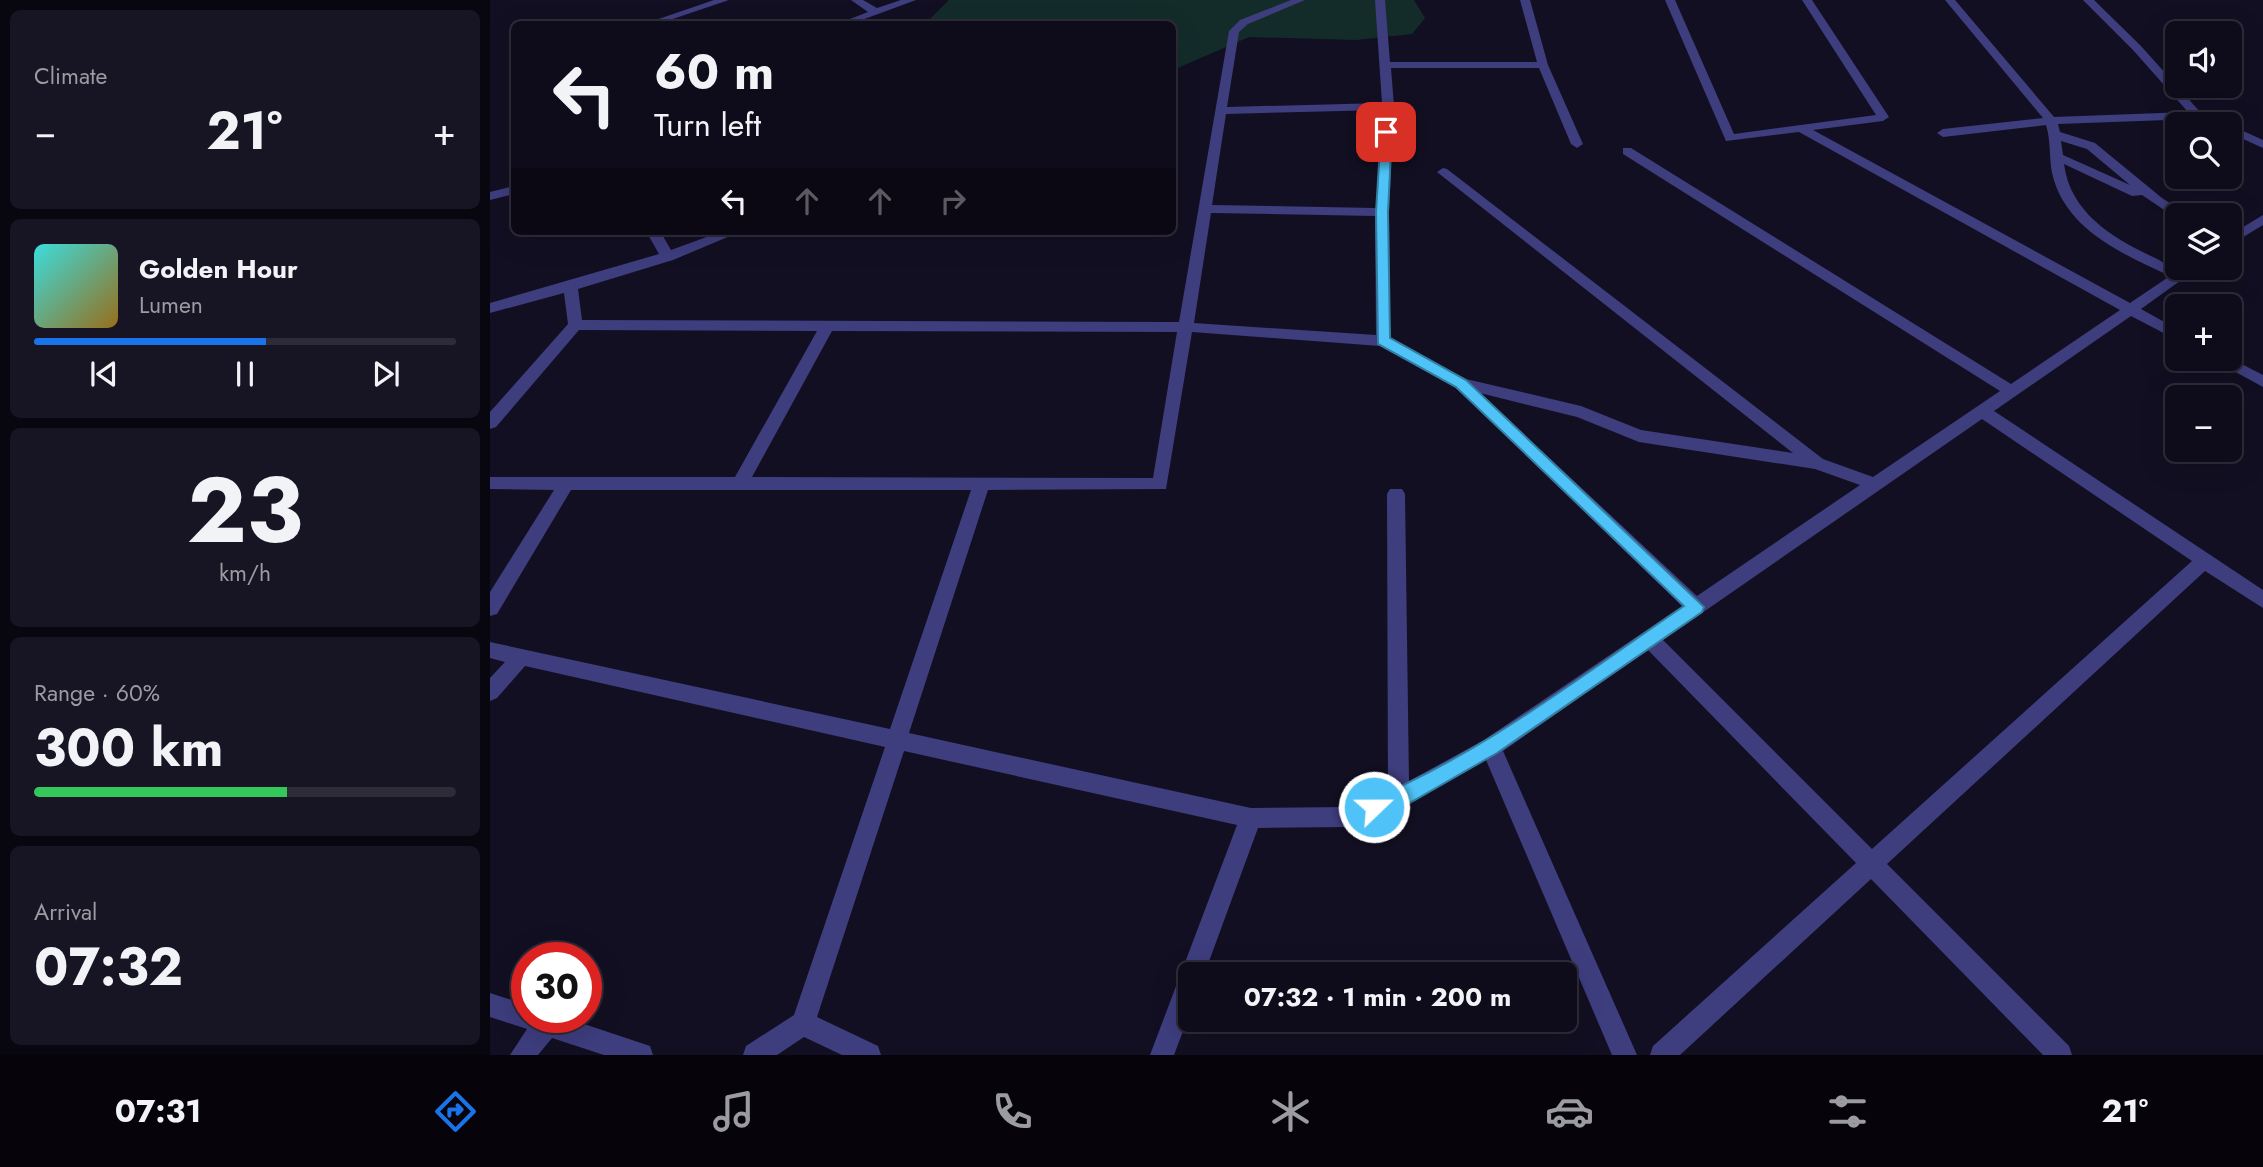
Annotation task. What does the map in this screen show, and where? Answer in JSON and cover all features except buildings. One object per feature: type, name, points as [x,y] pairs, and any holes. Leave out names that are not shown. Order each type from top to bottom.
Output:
[{"type":"street","points":[[658,21],[724,0]]},
{"type":"street","points":[[856,0],[876,12]]},
{"type":"street","points":[[850,21],[911,0]]},
{"type":"street","points":[[490,484],[1160,484],[1234,31],[1244,22],[1300,0]]},
{"type":"street","points":[[1380,0],[1388,106],[1382,212],[1383,341]]},
{"type":"street","points":[[1525,0],[1543,65],[1577,144]]},
{"type":"street","points":[[1670,0],[1730,138],[1883,117],[1807,0]]},
{"type":"street","points":[[1950,0],[2051,121],[2056,135],[2059,175],[2073,209],[2113,242],[2165,263]]},
{"type":"street","points":[[2088,0],[2137,48],[2194,112]]},
{"type":"street","points":[[1384,65],[1543,65]]},
{"type":"street","points":[[1221,111],[1388,106]]},
{"type":"street","points":[[1942,134],[2051,121],[2165,116]]},
{"type":"street","points":[[1800,128],[2165,329]]},
{"type":"street","points":[[2242,134],[2263,144]]},
{"type":"street","points":[[2056,135],[2091,146],[2157,201]]},
{"type":"street","points":[[1627,151],[2011,391]]},
{"type":"street","points":[[2058,157],[2165,206]]},
{"type":"street","points":[[1444,172],[1817,463]]},
{"type":"street","points":[[490,196],[511,191]]},
{"type":"street","points":[[1205,209],[1382,212]]},
{"type":"street","points":[[2242,233],[2263,219]]},
{"type":"street","points":[[655,235],[668,257]]},
{"type":"street","points":[[490,308],[572,287],[668,257],[725,235]]},
{"type":"street","points":[[490,650],[1251,818],[1349,817],[1399,798],[1490,747],[2174,280]]},
{"type":"street","points":[[490,423],[575,325],[572,287]]},
{"type":"street","points":[[575,325],[1186,327],[1383,341],[1461,383],[1581,412],[1639,436],[1817,463],[1875,484]]},
{"type":"street","points":[[740,484],[827,326]]},
{"type":"street","points":[[2242,371],[2263,382]]},
{"type":"street","points":[[1461,383],[1696,607]]},
{"type":"street","points":[[1982,411],[2263,600]]},
{"type":"street","points":[[490,608],[566,484]]},
{"type":"street","points":[[755,1055],[803,1023],[982,484]]},
{"type":"street","points":[[1396,494],[1399,798]]},
{"type":"street","points":[[1662,1055],[2204,560]]},
{"type":"street","points":[[1650,639],[2060,1055]]},
{"type":"street","points":[[490,692],[521,657]]},
{"type":"street","points":[[1490,747],[1625,1055]]},
{"type":"street","points":[[1197,962],[1251,818]]},
{"type":"street","points":[[490,1005],[511,1012]]},
{"type":"street","points":[[1162,1055],[1178,1012]]},
{"type":"street","points":[[803,1023],[869,1055]]},
{"type":"street","points":[[522,1055],[540,1033]]},
{"type":"street","points":[[574,1033],[641,1055]]},
{"type":"green space","points":[[949,0],[1414,0],[1425,18],[1412,34],[1356,40],[1249,37],[1176,69],[1176,21],[928,21]]},
{"type":"route","points":[[1374,807],[1399,798],[1490,747],[1696,607],[1461,383],[1383,341],[1382,212],[1386,132]]}]
